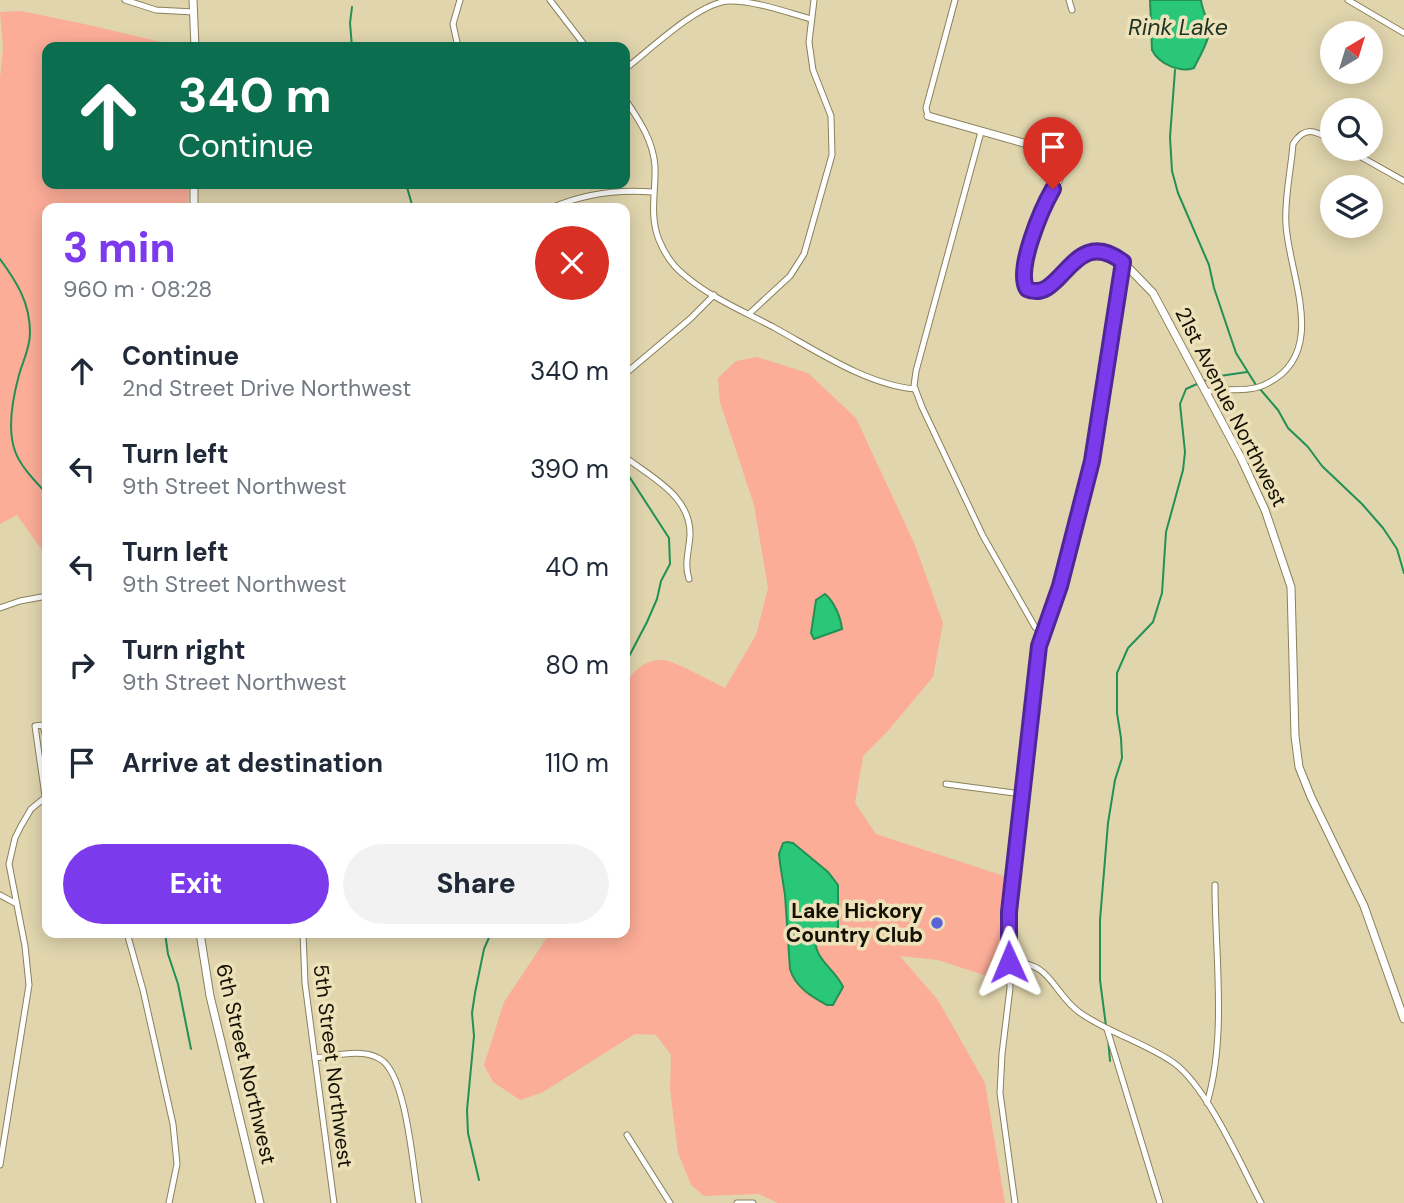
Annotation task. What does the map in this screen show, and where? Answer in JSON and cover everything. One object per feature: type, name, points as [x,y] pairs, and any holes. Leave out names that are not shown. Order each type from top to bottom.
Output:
[{"type":"street","points":[[125,0],[144,3],[156,10],[194,12]]},
{"type":"street","points":[[193,0],[195,42]]},
{"type":"street","points":[[457,42],[453,24],[460,0]]},
{"type":"street","points":[[550,0],[582,42]]},
{"type":"street","points":[[749,314],[790,276],[801,260],[807,248],[832,155],[831,116],[811,59],[808,42],[814,0]]},
{"type":"street","points":[[954,0],[926,108],[928,116],[1052,151],[1062,162],[1061,174],[1040,216],[1032,242],[1024,278],[1027,289],[1033,292],[1042,290],[1090,251],[1109,253],[1123,262],[1092,461],[1060,586],[1042,633],[1022,794],[1009,912],[1010,988],[1000,1093],[1015,1203]]},
{"type":"street","points":[[1069,0],[1072,10]]},
{"type":"street","points":[[1348,0],[1404,33]]},
{"type":"street","points":[[630,65],[701,10],[717,2],[740,2],[811,19]]},
{"type":"street","points":[[630,108],[650,143],[655,164],[653,192],[656,229],[660,242],[683,274],[714,295],[844,366],[897,386],[915,389]]},
{"type":"street","points":[[981,132],[916,371],[915,389],[983,536],[1035,626],[1042,633]]},
{"type":"street","points":[[1205,392],[1264,386],[1282,374],[1297,352],[1301,336],[1301,313],[1286,223],[1293,145],[1301,134],[1314,132],[1320,135]]},
{"type":"street","points":[[1368,161],[1404,181]]},
{"type":"street","points":[[563,203],[599,193],[632,190],[653,192]]},
{"type":"street","name":"21st Avenue Northwest","points":[[1123,262],[1153,293],[1251,477],[1287,568],[1292,595],[1295,736],[1299,767],[1364,906],[1403,1016]]},
{"type":"street","points":[[630,370],[714,295]]},
{"type":"street","points":[[630,461],[671,491],[685,507],[690,531],[686,562],[689,579]]},
{"type":"street","points":[[0,608],[42,597]]},
{"type":"street","points":[[42,725],[35,726],[34,729],[42,774]]},
{"type":"street","points":[[946,784],[1022,794]]},
{"type":"street","points":[[0,1162],[29,985],[25,946],[9,864],[25,818],[42,800]]},
{"type":"street","points":[[1208,1103],[1218,1047],[1215,885]]},
{"type":"street","points":[[0,895],[15,902]]},
{"type":"street","points":[[128,938],[173,1124],[177,1164],[169,1203]]},
{"type":"street","name":"6th Street Northwest","points":[[201,938],[206,981],[260,1203]]},
{"type":"street","name":"5th Street Northwest","points":[[303,938],[305,983],[334,1203]]},
{"type":"street","points":[[1009,962],[1026,963],[1040,968],[1072,1006],[1107,1028],[1151,1048],[1176,1064],[1191,1078],[1208,1103],[1261,1203]]},
{"type":"street","points":[[1107,1028],[1160,1203]]},
{"type":"street","points":[[315,1058],[372,1055],[382,1059],[391,1068],[400,1090],[419,1203]]},
{"type":"street","points":[[627,1135],[670,1203]]},
{"type":"street","points":[[737,1203],[753,1203]]},
{"type":"shaded area","points":[[21,11],[161,42],[42,42],[42,189],[189,189],[188,203],[42,203],[42,550],[17,515],[0,524],[0,78],[3,47],[0,12]]},
{"type":"shaded area","name":"Lake Hickory Country Club","points":[[757,357],[808,373],[856,418],[915,545],[943,623],[933,677],[863,756],[855,803],[876,834],[1004,876],[1002,981],[938,960],[900,956],[938,1000],[985,1083],[1005,1203],[778,1203],[759,1194],[704,1196],[691,1185],[678,1153],[670,1089],[671,1055],[656,1035],[635,1034],[543,1092],[520,1100],[493,1082],[484,1065],[504,1002],[547,938],[630,938],[630,678],[646,664],[664,660],[725,688],[756,635],[768,588],[754,505],[720,402],[718,378],[736,361]]},
{"type":"water","name":"Rink Lake","points":[[1150,0],[1201,0],[1209,33],[1194,68],[1170,66],[1155,55],[1152,50]]},
{"type":"water","points":[[825,594],[837,610],[842,629],[814,639],[811,633],[816,600]]},
{"type":"water","points":[[783,843],[793,843],[828,872],[838,885],[838,928],[817,936],[815,941],[819,955],[843,987],[833,1005],[827,1005],[805,991],[790,969],[779,854]]},
{"type":"waterway","points":[[352,7],[352,42]]},
{"type":"waterway","points":[[1175,70],[1170,137],[1172,171],[1178,193],[1209,265],[1236,353],[1256,385]]},
{"type":"waterway","points":[[407,189],[412,203]]},
{"type":"waterway","points":[[0,259],[21,293],[28,312],[30,333],[13,403],[13,442],[21,462],[42,488]]},
{"type":"waterway","points":[[1204,381],[1247,372]]},
{"type":"waterway","points":[[1106,1026],[1100,980],[1100,920],[1108,823],[1115,780],[1122,758],[1117,713],[1117,673],[1128,648],[1153,622],[1162,593],[1166,532],[1183,470],[1185,452],[1180,404],[1186,389],[1199,383]]},
{"type":"waterway","points":[[1260,389],[1278,410],[1288,428],[1383,528],[1397,549],[1404,573]]},
{"type":"waterway","points":[[630,478],[669,538],[670,564],[647,622],[630,654]]},
{"type":"waterway","points":[[166,938],[191,1049]]},
{"type":"waterway","points":[[479,1180],[468,1133],[467,1110],[474,1036],[472,1013],[484,949],[489,938]]},
{"type":"waterway","points":[[1108,1038],[1110,1061]]},
{"type":"place","name":"Lake Hickory Country Club","points":[[937,923]]},
{"type":"route","points":[[1009,962],[1009,912],[1039,646],[1060,586],[1092,461],[1123,262],[1109,253],[1090,251],[1042,290],[1033,292],[1027,289],[1024,278],[1032,242],[1040,216],[1053,189]]}]
